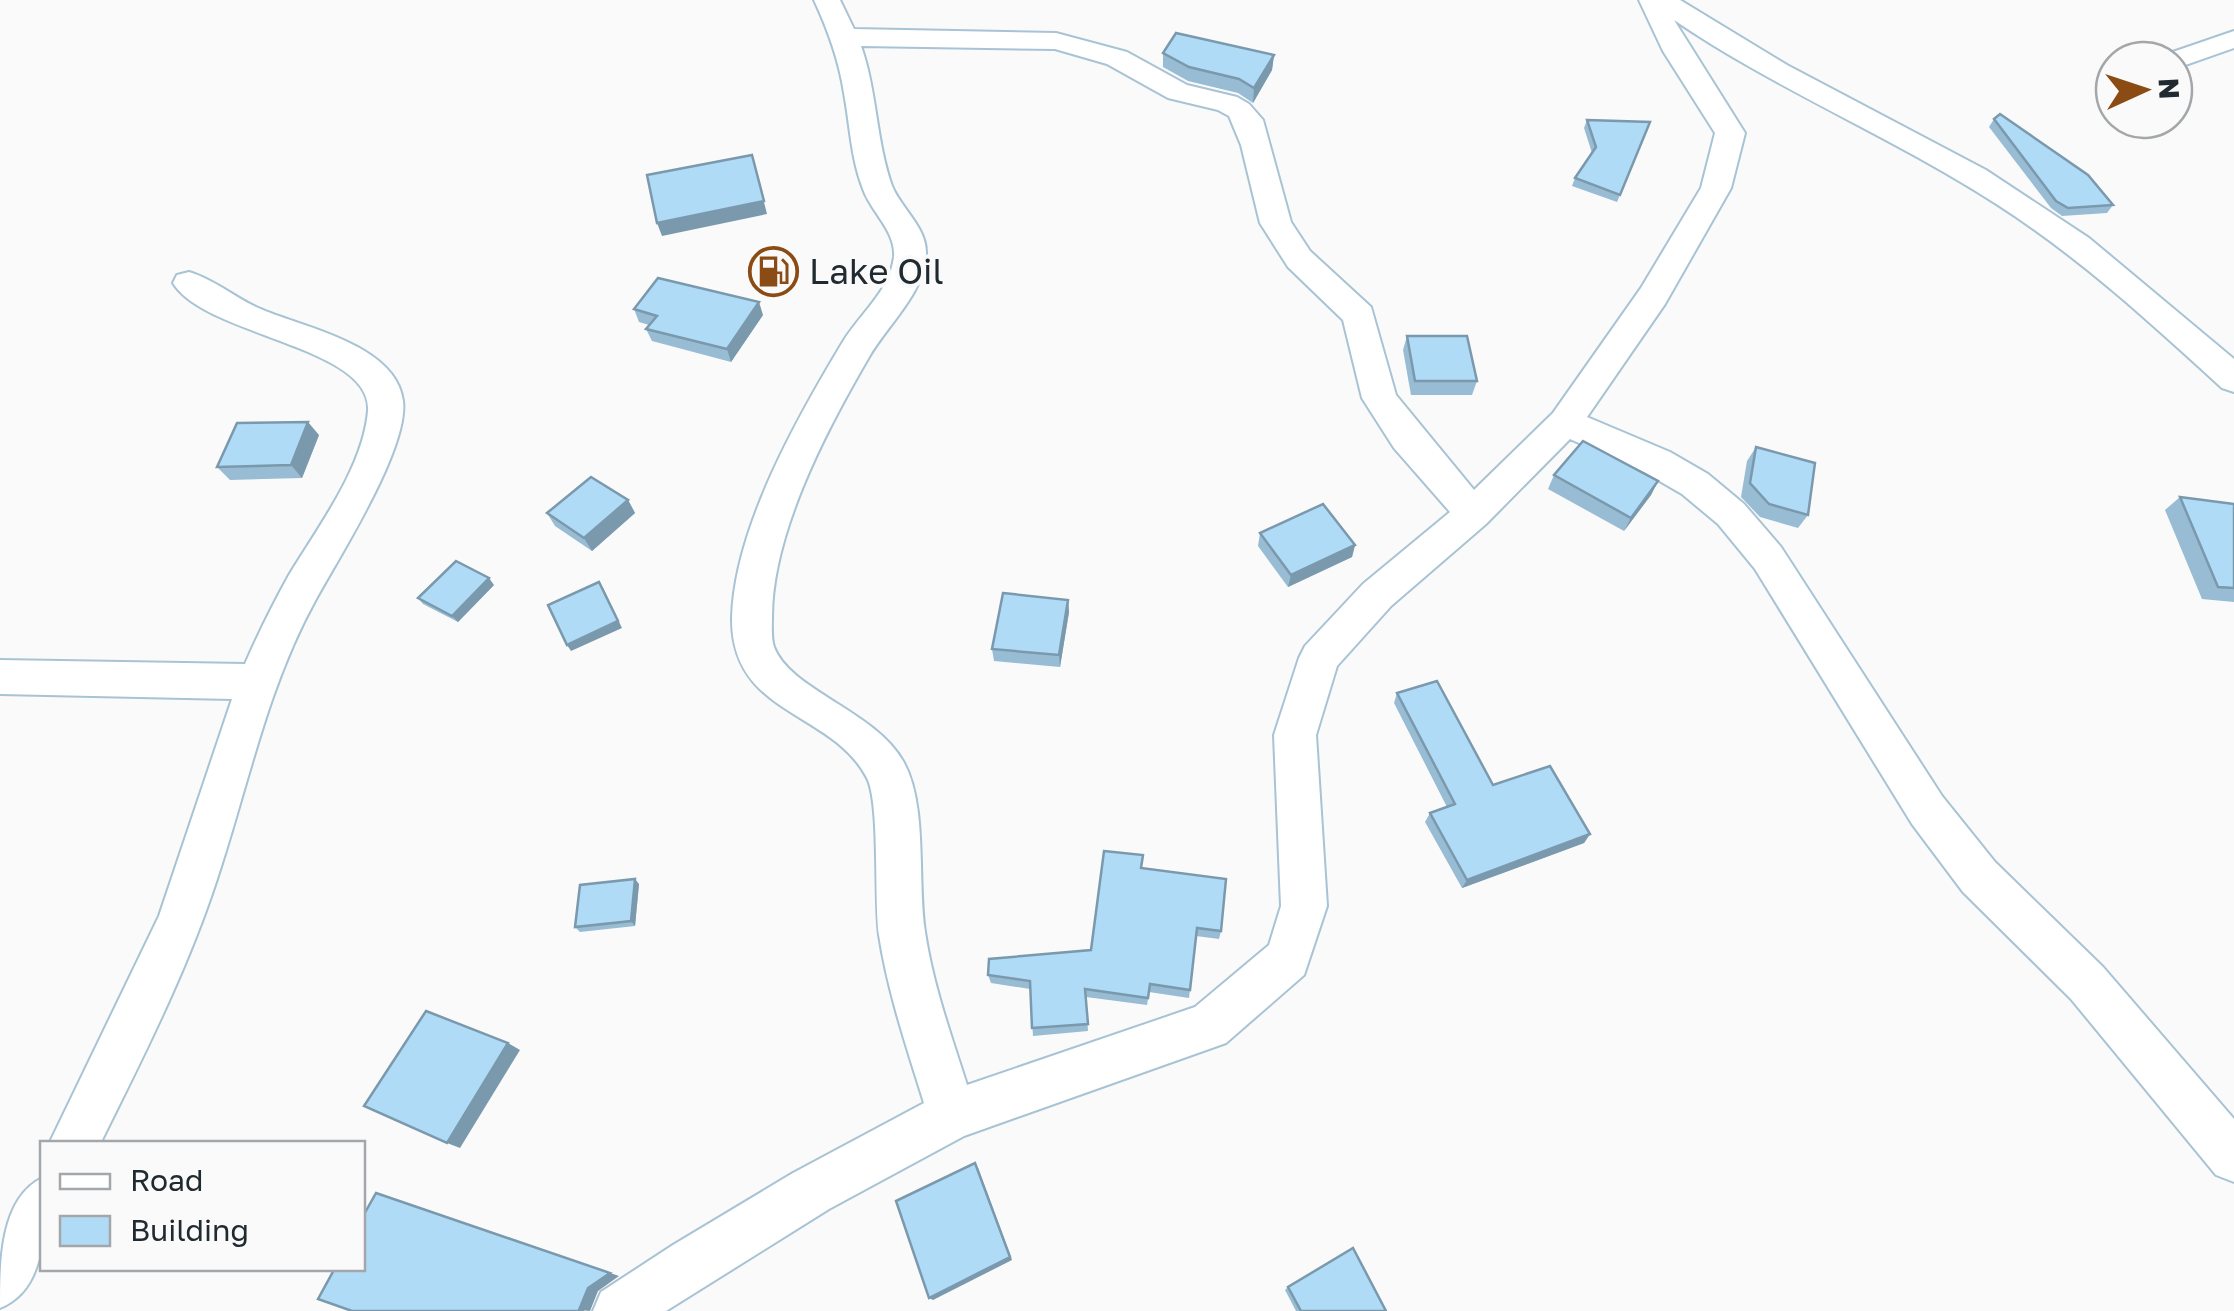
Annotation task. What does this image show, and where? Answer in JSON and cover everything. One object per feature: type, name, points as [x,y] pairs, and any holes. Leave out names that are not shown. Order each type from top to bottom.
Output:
[{"type":"street","points":[[827,0],[845,36],[856,76],[873,174],[893,220],[908,238],[910,252],[906,274],[862,341],[812,430],[786,493],[761,563],[752,613],[755,654],[786,690],[838,719],[874,750],[891,781],[899,915],[920,1008],[952,1116]]},
{"type":"street","points":[[620,1311],[690,1263],[810,1191],[952,1116],[1209,1026],[1288,959],[1304,906],[1296,735],[1319,658],[1377,595],[1473,514],[1566,422],[1653,296],[1716,188],[1730,133],[1706,88],[1662,30],[1652,0]]},
{"type":"street","points":[[1662,0],[1730,44],[1977,179],[2044,222],[2146,300],[2234,379]]},
{"type":"street","points":[[845,36],[1056,41],[1117,58],[1178,92],[1240,110],[1248,120],[1256,145],[1276,223],[1299,259],[1360,315],[1366,329],[1371,377],[1379,398],[1407,438],[1473,514]]},
{"type":"street","points":[[2194,54],[2234,39]]},
{"type":"street","points":[[75,1141],[193,886],[272,644],[362,478],[380,432],[386,399],[376,380],[318,340],[243,315],[189,282]]},
{"type":"street","points":[[1566,422],[1657,462],[1695,484],[1732,514],[1768,558],[1927,810],[1978,877],[2087,983],[2234,1157]]},
{"type":"street","points":[[0,677],[259,682]]},
{"type":"street","points":[[0,1282],[40,1207]]},
{"type":"building","points":[[1176,33],[1274,55],[1254,88],[1239,79],[1189,67],[1163,53]]},
{"type":"building","points":[[2000,114],[2088,175],[2113,205],[2068,208],[2056,201],[1994,119]]},
{"type":"building","points":[[1587,120],[1650,122],[1620,195],[1575,178],[1596,147]]},
{"type":"building","points":[[752,155],[764,201],[657,223],[647,175]]},
{"type":"building","points":[[658,278],[759,302],[727,349],[646,329],[657,316],[634,309]]},
{"type":"building","points":[[1407,336],[1467,336],[1477,381],[1415,381]]},
{"type":"building","points":[[308,422],[291,465],[217,467],[237,423]]},
{"type":"building","points":[[1583,441],[1658,481],[1631,518],[1554,475]]},
{"type":"building","points":[[1756,447],[1815,463],[1808,515],[1769,504],[1750,483]]},
{"type":"building","points":[[591,477],[628,500],[584,538],[547,513]]},
{"type":"building","points":[[2180,497],[2234,504],[2234,588],[2218,587]]},
{"type":"building","points":[[1323,504],[1355,545],[1291,575],[1260,533]]},
{"type":"building","points":[[456,561],[489,578],[452,616],[418,598]]},
{"type":"building","points":[[599,582],[618,621],[567,645],[548,605]]},
{"type":"building","points":[[1003,593],[1068,600],[1059,655],[992,649]]},
{"type":"building","points":[[1437,681],[1493,785],[1550,766],[1590,834],[1467,880],[1430,813],[1455,804],[1397,693]]},
{"type":"building","points":[[1104,851],[1143,855],[1141,868],[1226,879],[1221,931],[1197,928],[1190,990],[1150,984],[1148,998],[1085,989],[1088,1024],[1032,1028],[1030,981],[988,975],[989,959],[1091,950]]},
{"type":"building","points":[[635,879],[631,921],[575,927],[580,885]]},
{"type":"building","points":[[426,1011],[508,1043],[447,1143],[364,1106]]},
{"type":"building","points":[[975,1163],[1010,1257],[929,1298],[896,1201]]},
{"type":"building","points":[[376,1193],[610,1273],[588,1288],[579,1310],[584,1311],[352,1311],[318,1299],[333,1271],[365,1271],[365,1213]]},
{"type":"building","points":[[1353,1248],[1386,1311],[1301,1311],[1288,1287]]},
{"type":"place","name":"Lake Oil","points":[[774,271]]}]
